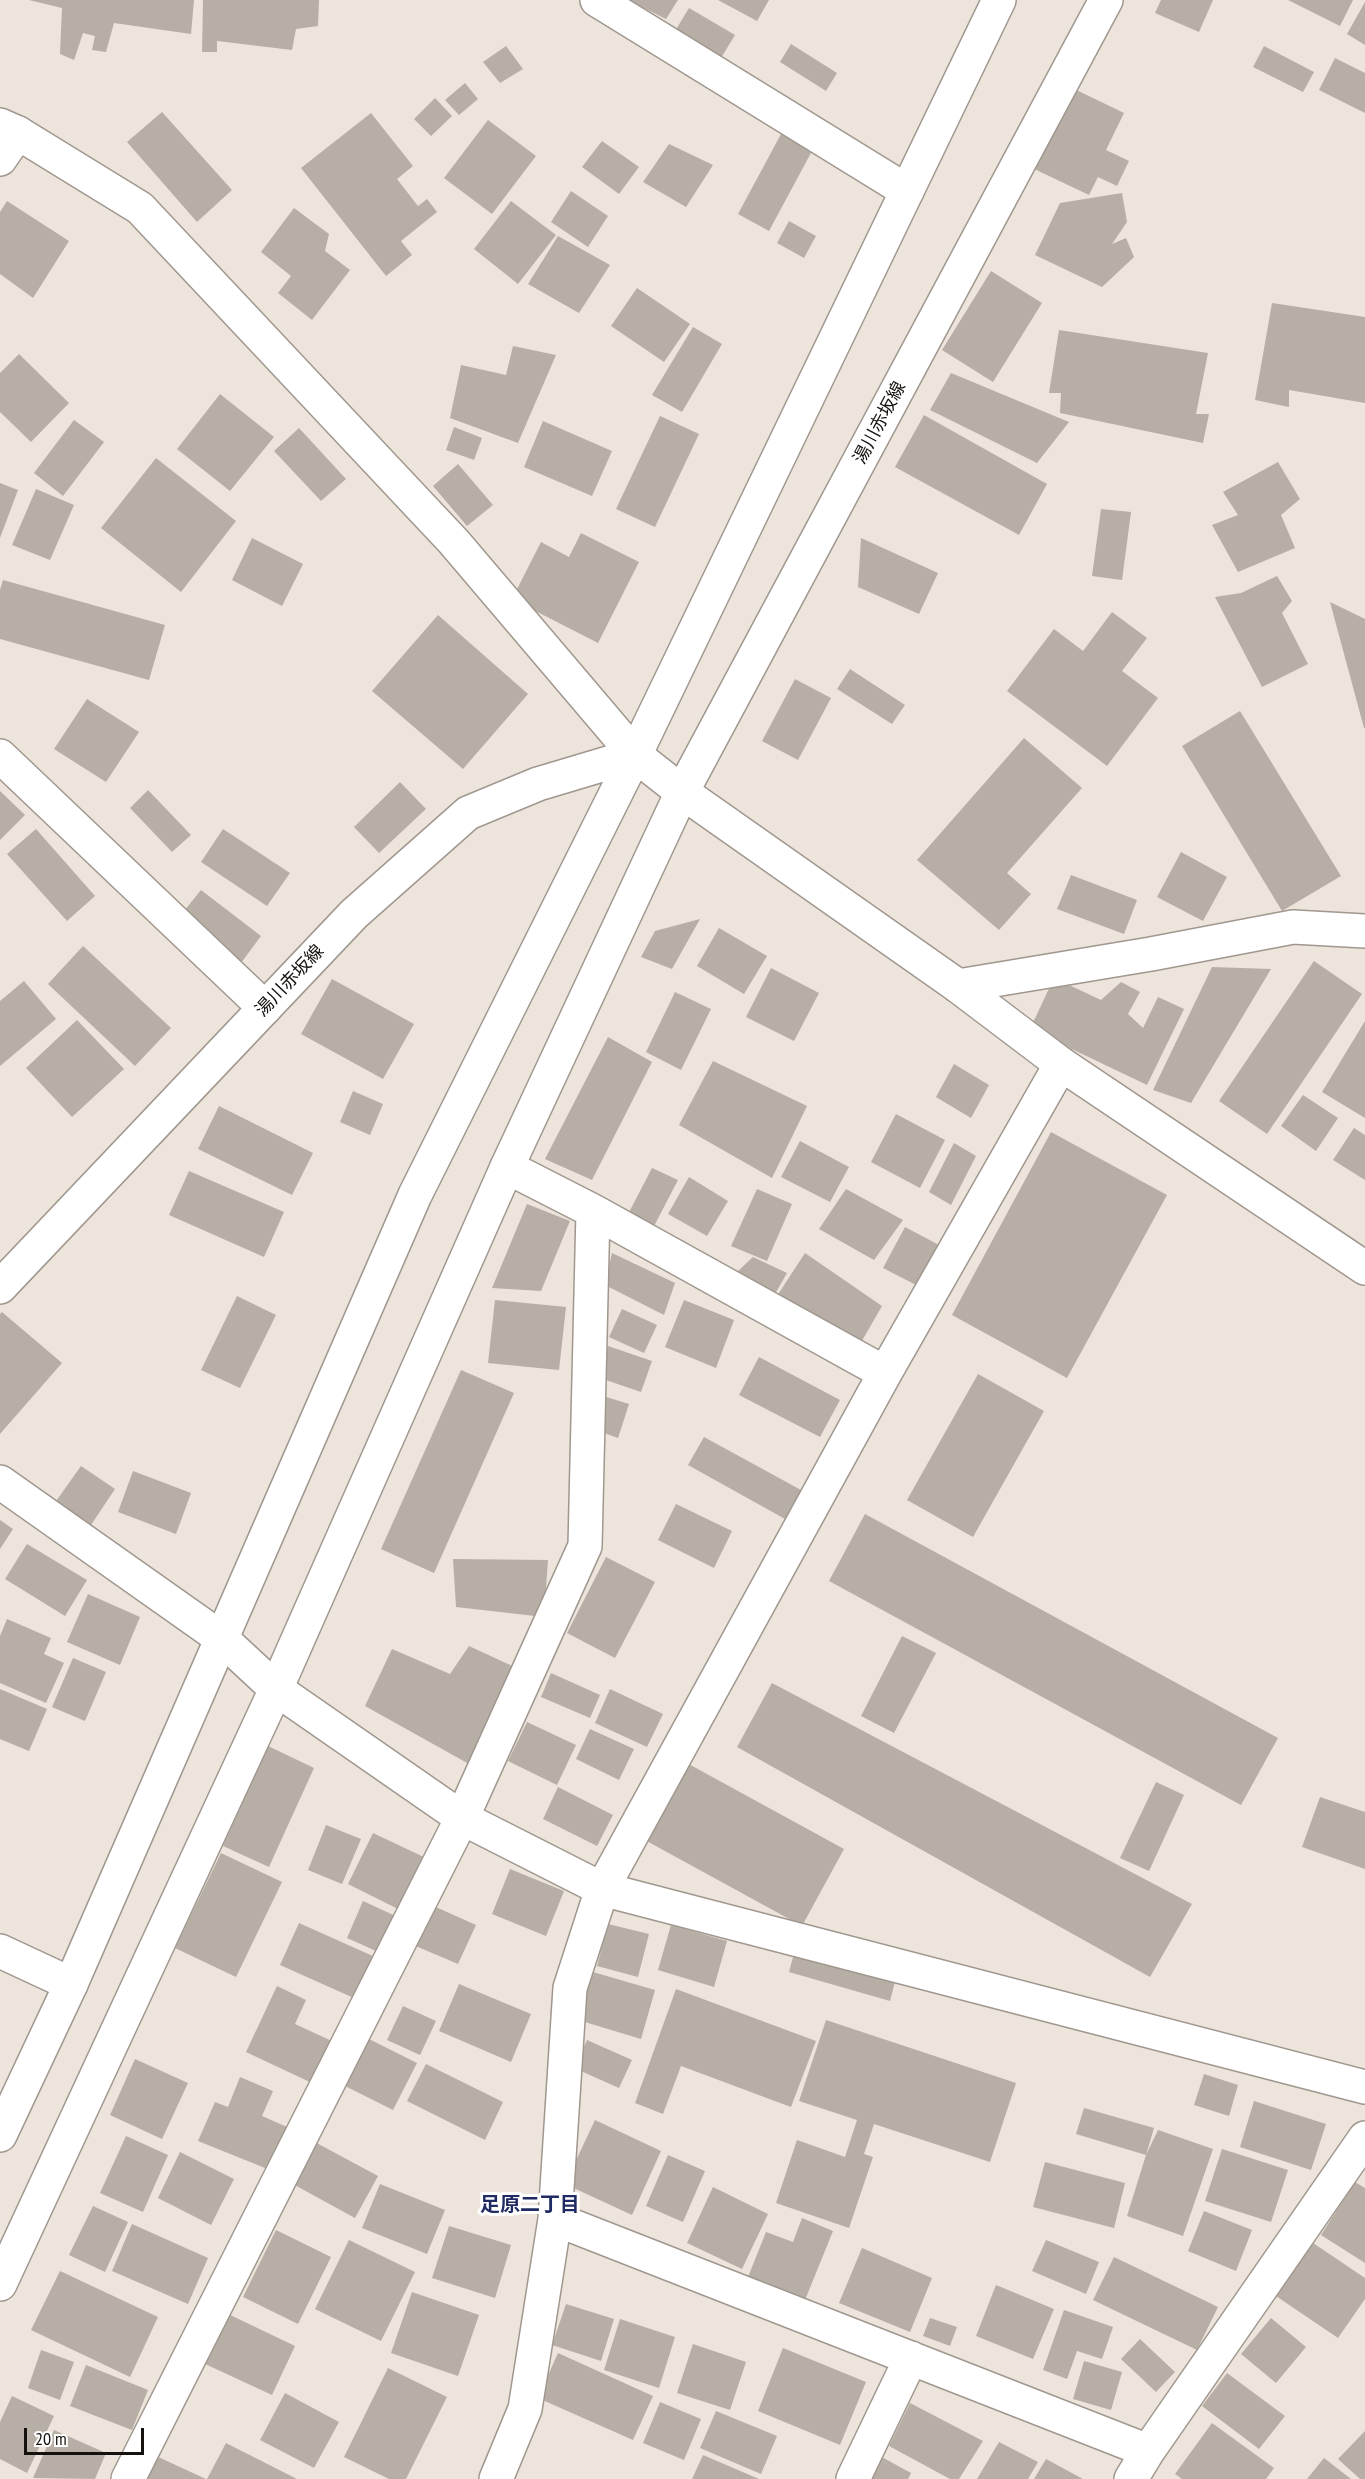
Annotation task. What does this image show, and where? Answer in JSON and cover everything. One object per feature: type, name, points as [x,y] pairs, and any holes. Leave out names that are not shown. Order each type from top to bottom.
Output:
[{"type":"street","points":[[597,0],[907,191]]},
{"type":"street","points":[[0,2135],[71,1984],[415,1195],[635,755],[999,0]]},
{"type":"street","name":"湯川赤坂線","points":[[0,2284],[276,1689],[507,1167],[682,792],[1106,0]]},
{"type":"street","points":[[6,139],[140,208],[454,542],[635,755],[682,792],[958,986],[1061,1064],[1365,1268]]},
{"type":"street","name":"湯川赤坂線","points":[[0,1287],[354,914],[468,813],[538,784],[635,755]]},
{"type":"street","points":[[0,756],[265,1008]]},
{"type":"street","points":[[958,986],[1151,954],[1293,927],[1365,931]]},
{"type":"street","points":[[496,2479],[525,2409],[555,2219],[570,1988],[602,1889],[885,1373],[1061,1064]]},
{"type":"street","points":[[507,1167],[593,1211],[885,1373]]},
{"type":"street","points":[[128,2479],[462,1818],[585,1546],[593,1211]]},
{"type":"street","points":[[0,1482],[220,1638],[276,1689],[462,1818],[602,1889],[1365,2087]]},
{"type":"street","points":[[0,1951],[71,1984]]},
{"type":"street","points":[[1131,2479],[1148,2451],[1365,2138]]},
{"type":"street","points":[[555,2219],[1148,2451]]},
{"type":"street","points":[[853,2479],[911,2358]]},
{"type":"building","points":[[29,0],[194,0],[191,34],[114,23],[106,52],[92,50],[95,36],[83,33],[74,60],[60,54],[62,8]]},
{"type":"building","points":[[203,0],[319,0],[318,26],[296,29],[292,50],[217,41],[217,52],[202,52]]},
{"type":"building","points":[[628,0],[678,0],[666,19]]},
{"type":"building","points":[[718,0],[769,0],[757,21]]},
{"type":"building","points":[[1161,0],[1213,0],[1199,32],[1155,13]]},
{"type":"building","points":[[1288,0],[1353,0],[1340,26]]},
{"type":"building","points":[[1365,2],[1365,45],[1347,34]]},
{"type":"building","points":[[689,8],[735,35],[715,68],[669,41]]},
{"type":"building","points":[[791,44],[837,73],[826,91],[780,62]]},
{"type":"building","points":[[506,46],[523,69],[500,83],[483,62]]},
{"type":"building","points":[[1264,46],[1314,72],[1303,92],[1253,67]]},
{"type":"building","points":[[1335,58],[1365,73],[1365,113],[1319,90]]},
{"type":"building","points":[[465,83],[478,99],[459,115],[445,100]]},
{"type":"building","points":[[1066,85],[1124,113],[1106,150],[1129,161],[1117,186],[1098,177],[1089,195],[1028,166]]},
{"type":"building","points":[[435,98],[452,116],[431,136],[414,119]]},
{"type":"building","points":[[162,112],[232,190],[197,222],[127,142]]},
{"type":"building","points":[[371,113],[413,166],[397,179],[418,206],[427,199],[437,212],[401,241],[412,255],[386,276],[301,168]]},
{"type":"building","points":[[488,120],[536,156],[492,214],[444,178]]},
{"type":"building","points":[[781,134],[812,151],[769,231],[738,214]]},
{"type":"building","points":[[602,141],[639,167],[619,194],[582,167]]},
{"type":"building","points":[[669,144],[713,165],[686,207],[643,182]]},
{"type":"building","points":[[571,191],[608,216],[588,247],[551,222]]},
{"type":"building","points":[[1122,193],[1127,222],[1112,244],[1126,238],[1134,257],[1102,287],[1035,255],[1060,203]]},
{"type":"building","points":[[7,201],[69,241],[33,298],[0,274],[0,212]]},
{"type":"building","points":[[511,201],[556,235],[518,284],[474,249]]},
{"type":"building","points":[[294,208],[329,234],[325,251],[350,270],[312,320],[278,293],[291,276],[261,252]]},
{"type":"building","points":[[789,221],[816,236],[804,258],[777,243]]},
{"type":"building","points":[[558,236],[610,265],[579,313],[528,284]]},
{"type":"building","points":[[991,271],[1042,303],[993,382],[942,350]]},
{"type":"building","points":[[637,288],[690,324],[664,362],[611,326]]},
{"type":"building","points":[[1272,303],[1365,317],[1365,403],[1289,390],[1289,407],[1255,400]]},
{"type":"building","points":[[693,327],[722,344],[682,412],[652,395]]},
{"type":"building","points":[[1059,330],[1208,353],[1196,414],[1209,414],[1203,443],[1060,413],[1061,393],[1049,393]]},
{"type":"building","points":[[513,346],[556,355],[518,443],[450,418],[461,365],[506,375]]},
{"type":"building","points":[[19,354],[69,403],[31,442],[0,412],[0,373]]},
{"type":"building","points":[[951,373],[1069,422],[1037,463],[930,410]]},
{"type":"building","points":[[220,394],[274,437],[230,491],[177,449]]},
{"type":"building","points":[[924,415],[1047,484],[1019,535],[895,467]]},
{"type":"building","points":[[660,416],[699,434],[655,527],[616,509]]},
{"type":"building","points":[[74,420],[104,442],[63,496],[34,473]]},
{"type":"building","points":[[543,421],[612,451],[592,496],[524,467]]},
{"type":"building","points":[[454,427],[482,438],[474,460],[446,450]]},
{"type":"building","points":[[299,428],[346,479],[321,501],[274,451]]},
{"type":"building","points":[[156,458],[236,521],[181,592],[101,528]]},
{"type":"building","points":[[1278,462],[1300,499],[1281,515],[1295,548],[1238,572],[1212,525],[1238,515],[1223,492]]},
{"type":"building","points":[[458,464],[493,505],[467,526],[433,486]]},
{"type":"building","points":[[0,483],[18,490],[0,538]]},
{"type":"building","points":[[36,489],[74,505],[50,560],[12,545]]},
{"type":"building","points":[[1101,509],[1131,512],[1122,580],[1092,576]]},
{"type":"building","points":[[581,533],[639,562],[598,643],[512,599],[541,542],[569,557]]},
{"type":"building","points":[[252,538],[303,564],[282,606],[232,580]]},
{"type":"building","points":[[861,538],[938,573],[919,614],[858,587]]},
{"type":"building","points":[[1277,576],[1292,601],[1282,613],[1308,664],[1262,687],[1215,597],[1241,593]]},
{"type":"building","points":[[3,580],[165,625],[149,680],[0,639],[0,590]]},
{"type":"building","points":[[1330,602],[1365,619],[1365,728],[1364,728]]},
{"type":"building","points":[[1112,612],[1147,638],[1122,671],[1158,698],[1107,766],[1007,691],[1054,629],[1083,651]]},
{"type":"building","points":[[438,615],[528,694],[463,769],[372,691]]},
{"type":"building","points":[[850,669],[905,705],[892,724],[837,689]]},
{"type":"building","points":[[795,679],[831,698],[798,760],[762,741]]},
{"type":"building","points":[[87,699],[139,732],[106,782],[54,749]]},
{"type":"building","points":[[1240,711],[1341,876],[1282,911],[1182,746]]},
{"type":"building","points":[[1024,738],[1082,788],[1007,873],[1031,894],[999,930],[917,860]]},
{"type":"building","points":[[400,782],[426,809],[379,853],[354,827]]},
{"type":"building","points":[[148,790],[191,835],[172,852],[130,808]]},
{"type":"building","points":[[0,791],[25,815],[0,840]]},
{"type":"building","points":[[36,829],[95,896],[67,921],[7,854]]},
{"type":"building","points":[[223,829],[290,873],[267,906],[201,862]]},
{"type":"building","points":[[1181,852],[1227,877],[1203,921],[1157,897]]},
{"type":"building","points":[[1071,875],[1137,900],[1124,934],[1057,909]]},
{"type":"building","points":[[201,890],[261,936],[241,963],[180,916]]},
{"type":"building","points":[[700,919],[672,969],[641,957],[655,931]]},
{"type":"building","points":[[719,928],[767,956],[744,994],[697,966]]},
{"type":"building","points":[[83,946],[171,1028],[135,1066],[48,984]]},
{"type":"building","points":[[1314,961],[1362,994],[1267,1134],[1219,1101]]},
{"type":"building","points":[[1212,967],[1271,969],[1191,1103],[1153,1090]]},
{"type":"building","points":[[771,968],[819,993],[794,1041],[746,1017]]},
{"type":"building","points":[[1054,978],[1101,1000],[1121,982],[1140,992],[1128,1014],[1143,1028],[1158,997],[1184,1009],[1147,1085],[1030,1029]]},
{"type":"building","points":[[332,979],[414,1024],[383,1079],[301,1034]]},
{"type":"building","points":[[24,981],[56,1019],[0,1066],[0,1001]]},
{"type":"building","points":[[675,992],[711,1009],[681,1070],[646,1052]]},
{"type":"building","points":[[77,1020],[124,1069],[72,1117],[26,1068]]},
{"type":"building","points":[[1365,1021],[1365,1118],[1322,1092]]},
{"type":"building","points":[[608,1037],[652,1062],[592,1180],[545,1159]]},
{"type":"building","points":[[713,1061],[807,1106],[772,1178],[679,1125]]},
{"type":"building","points":[[954,1064],[989,1085],[971,1118],[936,1097]]},
{"type":"building","points":[[353,1091],[383,1104],[370,1135],[340,1122]]},
{"type":"building","points":[[1303,1095],[1338,1118],[1316,1151],[1281,1126]]},
{"type":"building","points":[[219,1106],[313,1153],[292,1195],[198,1149]]},
{"type":"building","points":[[896,1114],[945,1140],[920,1188],[871,1162]]},
{"type":"building","points":[[1354,1128],[1365,1135],[1365,1180],[1333,1160]]},
{"type":"building","points":[[1051,1132],[1167,1195],[1067,1378],[952,1315]]},
{"type":"building","points":[[800,1141],[849,1167],[830,1202],[781,1177]]},
{"type":"building","points":[[954,1143],[976,1156],[951,1205],[929,1192]]},
{"type":"building","points":[[652,1168],[678,1180],[652,1230],[626,1218]]},
{"type":"building","points":[[189,1171],[284,1212],[264,1257],[169,1215]]},
{"type":"building","points":[[689,1177],[728,1201],[707,1236],[668,1214]]},
{"type":"building","points":[[757,1189],[792,1204],[767,1261],[731,1246]]},
{"type":"building","points":[[846,1189],[903,1220],[874,1260],[819,1229]]},
{"type":"building","points":[[527,1204],[570,1221],[541,1291],[492,1288]]},
{"type":"building","points":[[905,1227],[939,1245],[918,1286],[883,1268]]},
{"type":"building","points":[[612,1253],[675,1283],[664,1315],[605,1285]]},
{"type":"building","points":[[805,1253],[882,1306],[859,1346],[775,1299]]},
{"type":"building","points":[[753,1257],[787,1273],[775,1294],[738,1271]]},
{"type":"building","points":[[237,1296],[276,1315],[240,1388],[201,1370]]},
{"type":"building","points":[[495,1300],[566,1307],[559,1370],[488,1363]]},
{"type":"building","points":[[684,1300],[734,1320],[716,1368],[665,1347]]},
{"type":"building","points":[[622,1309],[657,1325],[644,1353],[609,1337]]},
{"type":"building","points":[[2,1312],[62,1363],[0,1434],[0,1314]]},
{"type":"building","points":[[608,1346],[652,1361],[641,1392],[597,1377]]},
{"type":"building","points":[[759,1357],[840,1400],[820,1437],[739,1395]]},
{"type":"building","points":[[461,1370],[514,1393],[434,1573],[381,1549]]},
{"type":"building","points":[[978,1374],[1044,1411],[973,1537],[907,1500]]},
{"type":"building","points":[[603,1396],[629,1404],[618,1438],[593,1429]]},
{"type":"building","points":[[704,1437],[801,1490],[785,1519],[688,1465]]},
{"type":"building","points":[[81,1466],[115,1489],[89,1528],[54,1504]]},
{"type":"building","points":[[133,1471],[191,1493],[176,1534],[118,1512]]},
{"type":"building","points":[[676,1504],[732,1531],[714,1568],[658,1540]]},
{"type":"building","points":[[865,1514],[1278,1738],[1241,1805],[829,1581]]},
{"type":"building","points":[[0,1520],[13,1529],[0,1549]]},
{"type":"building","points":[[27,1544],[87,1580],[65,1616],[5,1579]]},
{"type":"building","points":[[606,1557],[655,1582],[615,1658],[567,1633]]},
{"type":"building","points":[[453,1559],[548,1560],[544,1617],[456,1607]]},
{"type":"building","points":[[88,1594],[140,1617],[120,1665],[67,1642]]},
{"type":"building","points":[[7,1619],[51,1638],[44,1654],[64,1663],[46,1703],[0,1683],[0,1636]]},
{"type":"building","points":[[902,1636],[936,1653],[894,1733],[861,1716]]},
{"type":"building","points":[[469,1646],[521,1670],[469,1764],[365,1706],[392,1649],[450,1674]]},
{"type":"building","points":[[73,1658],[106,1672],[85,1721],[52,1707]]},
{"type":"building","points":[[551,1673],[600,1695],[590,1718],[541,1697]]},
{"type":"building","points":[[772,1683],[1192,1904],[1150,1977],[737,1747]]},
{"type":"building","points":[[0,1689],[47,1709],[29,1751],[0,1739]]},
{"type":"building","points":[[610,1689],[663,1714],[647,1747],[595,1723]]},
{"type":"building","points":[[527,1722],[576,1745],[557,1785],[508,1761]]},
{"type":"building","points":[[590,1729],[634,1749],[619,1780],[576,1759]]},
{"type":"building","points":[[268,1746],[314,1768],[269,1867],[223,1846]]},
{"type":"building","points":[[685,1762],[844,1849],[802,1926],[643,1839]]},
{"type":"building","points":[[1156,1782],[1184,1795],[1149,1871],[1120,1858]]},
{"type":"building","points":[[558,1787],[613,1815],[597,1846],[543,1819]]},
{"type":"building","points":[[1320,1797],[1365,1812],[1365,1869],[1302,1847]]},
{"type":"building","points":[[326,1825],[361,1839],[342,1884],[308,1870]]},
{"type":"building","points":[[373,1833],[428,1859],[402,1911],[348,1884]]},
{"type":"building","points":[[221,1853],[282,1882],[236,1977],[175,1948]]},
{"type":"building","points":[[510,1869],[564,1891],[546,1936],[492,1914]]},
{"type":"building","points":[[363,1901],[402,1919],[385,1955],[347,1938]]},
{"type":"building","points":[[429,1904],[476,1925],[458,1964],[411,1944]]},
{"type":"building","points":[[299,1923],[375,1957],[356,1999],[280,1965]]},
{"type":"building","points":[[608,1924],[649,1934],[638,1977],[597,1966]]},
{"type":"building","points":[[671,1925],[727,1941],[714,1987],[658,1970]]},
{"type":"building","points":[[796,1946],[897,1974],[890,2001],[789,1972]]},
{"type":"building","points":[[593,1972],[655,1990],[641,2039],[578,2020]]},
{"type":"building","points":[[459,1984],[531,2014],[511,2062],[439,2031]]},
{"type":"building","points":[[277,1986],[306,2000],[295,2024],[334,2042],[314,2084],[246,2052]]},
{"type":"building","points":[[676,1989],[816,2041],[791,2107],[681,2066],[663,2114],[635,2103]]},
{"type":"building","points":[[403,2006],[436,2021],[420,2055],[387,2040]]},
{"type":"building","points":[[826,2020],[1016,2083],[990,2162],[874,2124],[864,2154],[873,2157],[849,2228],[776,2203],[797,2140],[845,2157],[857,2120],[799,2101]]},
{"type":"building","points":[[363,2036],[417,2063],[393,2110],[339,2083]]},
{"type":"building","points":[[587,2040],[632,2060],[619,2088],[574,2068]]},
{"type":"building","points":[[135,2059],[188,2083],[162,2139],[110,2115]]},
{"type":"building","points":[[426,2064],[503,2102],[485,2140],[407,2101]]},
{"type":"building","points":[[1204,2074],[1238,2085],[1229,2116],[1194,2105]]},
{"type":"building","points":[[240,2077],[273,2091],[262,2116],[287,2127],[270,2170],[198,2141],[215,2102],[228,2107]]},
{"type":"building","points":[[1254,2101],[1326,2124],[1311,2170],[1240,2147]]},
{"type":"building","points":[[1084,2108],[1154,2128],[1146,2155],[1076,2134]]},
{"type":"building","points":[[595,2120],[661,2151],[632,2215],[565,2184]]},
{"type":"building","points":[[1158,2130],[1213,2149],[1183,2236],[1127,2216],[1146,2155]]},
{"type":"building","points":[[126,2136],[168,2155],[143,2212],[100,2193]]},
{"type":"building","points":[[313,2141],[378,2176],[355,2218],[291,2183]]},
{"type":"building","points":[[1222,2149],[1288,2170],[1271,2222],[1205,2201]]},
{"type":"building","points":[[180,2152],[234,2179],[211,2225],[158,2198]]},
{"type":"building","points":[[668,2155],[705,2171],[683,2222],[646,2206]]},
{"type":"building","points":[[1045,2162],[1125,2183],[1114,2228],[1033,2207]]},
{"type":"building","points":[[1355,2182],[1365,2188],[1365,2263],[1321,2235]]},
{"type":"building","points":[[380,2184],[445,2210],[427,2254],[362,2228]]},
{"type":"building","points":[[713,2187],[768,2214],[742,2269],[687,2243]]},
{"type":"building","points":[[93,2206],[128,2222],[105,2272],[69,2255]]},
{"type":"building","points":[[1204,2211],[1252,2230],[1236,2271],[1188,2251]]},
{"type":"building","points":[[802,2218],[833,2231],[803,2305],[746,2282],[766,2232],[793,2242]]},
{"type":"building","points":[[132,2224],[208,2258],[188,2304],[112,2271]]},
{"type":"building","points":[[449,2226],[511,2245],[495,2298],[432,2278]]},
{"type":"building","points":[[276,2230],[331,2257],[298,2324],[243,2297]]},
{"type":"building","points":[[349,2240],[415,2272],[381,2341],[315,2309]]},
{"type":"building","points":[[1046,2240],[1099,2262],[1086,2294],[1032,2271]]},
{"type":"building","points":[[1313,2243],[1365,2278],[1365,2299],[1338,2338],[1276,2296]]},
{"type":"building","points":[[862,2248],[932,2278],[910,2332],[839,2303]]},
{"type":"building","points":[[1114,2257],[1218,2307],[1197,2350],[1093,2300]]},
{"type":"building","points":[[60,2271],[158,2317],[130,2377],[31,2330]]},
{"type":"building","points":[[996,2285],[1054,2309],[1033,2359],[976,2336]]},
{"type":"building","points":[[412,2292],[479,2315],[458,2376],[391,2353]]},
{"type":"building","points":[[566,2304],[614,2319],[601,2361],[552,2345]]},
{"type":"building","points":[[1064,2310],[1113,2327],[1102,2359],[1077,2351],[1067,2379],[1043,2370]]},
{"type":"building","points":[[226,2313],[295,2346],[272,2395],[203,2363]]},
{"type":"building","points":[[930,2318],[957,2327],[950,2346],[923,2336]]},
{"type":"building","points":[[1271,2318],[1306,2347],[1276,2383],[1241,2354]]},
{"type":"building","points":[[620,2319],[675,2337],[659,2388],[604,2370]]},
{"type":"building","points":[[1140,2339],[1175,2372],[1156,2392],[1121,2359]]},
{"type":"building","points":[[693,2344],[746,2362],[730,2410],[677,2393]]},
{"type":"building","points":[[783,2348],[866,2382],[840,2445],[758,2411]]},
{"type":"building","points":[[41,2350],[74,2362],[60,2400],[28,2388]]},
{"type":"building","points":[[558,2353],[653,2396],[633,2440],[538,2398]]},
{"type":"building","points":[[1084,2361],[1122,2372],[1111,2410],[1073,2399]]},
{"type":"building","points":[[86,2365],[148,2390],[132,2430],[70,2406]]},
{"type":"building","points":[[388,2368],[447,2397],[406,2479],[389,2479],[344,2457]]},
{"type":"building","points":[[1227,2373],[1285,2416],[1259,2449],[1202,2406]]},
{"type":"building","points":[[285,2393],[339,2422],[314,2468],[260,2440]]},
{"type":"building","points":[[12,2396],[54,2416],[27,2473],[0,2459],[0,2422]]},
{"type":"building","points":[[660,2402],[701,2419],[684,2460],[643,2443]]},
{"type":"building","points":[[910,2403],[983,2441],[959,2479],[950,2479],[889,2446]]},
{"type":"building","points":[[716,2411],[777,2436],[761,2474],[700,2448]]},
{"type":"building","points":[[1212,2423],[1274,2468],[1266,2479],[1182,2479],[1175,2474]]},
{"type":"building","points":[[54,2430],[106,2453],[95,2479],[33,2478]]},
{"type":"building","points":[[1365,2431],[1365,2479],[1360,2479],[1338,2459]]},
{"type":"building","points":[[999,2442],[1038,2462],[1028,2479],[977,2479]]},
{"type":"building","points":[[226,2443],[297,2479],[207,2479]]},
{"type":"building","points":[[703,2455],[759,2479],[692,2479]]},
{"type":"building","points":[[878,2455],[911,2473],[908,2479],[868,2479]]},
{"type":"building","points":[[156,2456],[206,2479],[145,2479]]},
{"type":"building","points":[[1324,2458],[1351,2479],[1307,2479]]},
{"type":"building","points":[[1046,2459],[1083,2479],[1034,2479]]},
{"type":"district","name":"足原二丁目","points":[[530,2205]]}]
